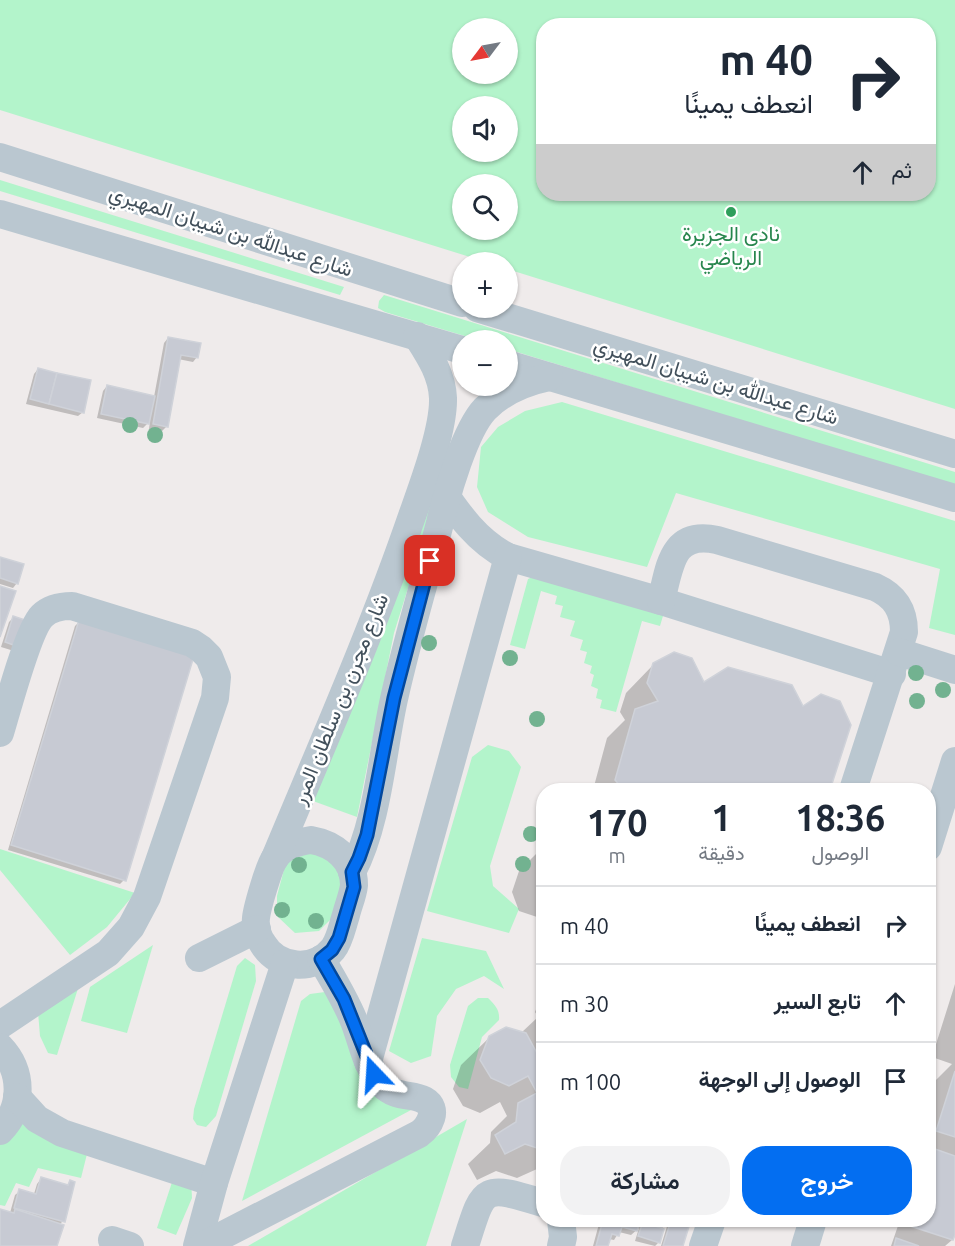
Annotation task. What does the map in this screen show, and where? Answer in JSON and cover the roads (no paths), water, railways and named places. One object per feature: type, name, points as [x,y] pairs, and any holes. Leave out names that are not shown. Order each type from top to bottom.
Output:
[{"type":"street","name":"شارع عبدالله بن شيبان المهيري","points":[[0,158],[452,300]]},
{"type":"street","points":[[0,214],[452,347]]},
{"type":"street","points":[[355,317],[366,273]]},
{"type":"street","name":"شارع عبدالله بن شيبان المهيري","points":[[510,318],[955,454]]},
{"type":"street","name":"شارع مجرن بن سلطان المرر","points":[[275,858],[382,599],[428,468],[441,418],[443,396],[438,370],[417,336]]},
{"type":"street","name":"شارع عبدالله بن شيبان المهيري","points":[[518,367],[955,498]]},
{"type":"street","name":"شارع مجرن بن سلطان المرر","points":[[352,872],[367,835],[394,698],[447,496],[473,425],[484,410],[498,398],[531,381],[549,377]]},
{"type":"street","points":[[428,468],[471,529],[494,550],[508,557],[661,601],[896,663],[955,670]]},
{"type":"street","points":[[661,601],[673,555],[679,547],[696,537],[717,540],[886,592],[894,599],[901,609],[904,632],[896,663],[855,783]]},
{"type":"street","points":[[368,1062],[508,557]]},
{"type":"street","points":[[0,734],[36,623],[51,609],[72,606],[192,643],[209,657],[214,666],[217,688],[140,913],[108,953],[0,1025]]},
{"type":"street","points":[[936,822],[955,761]]},
{"type":"street","points":[[300,841],[321,842],[339,852],[346,859],[352,872],[354,887],[339,938],[332,950],[321,959],[303,965],[285,963],[266,950],[260,940],[256,918],[275,858],[282,850],[300,841]]},
{"type":"street","points":[[200,958],[257,929]]},
{"type":"street","points":[[202,1246],[426,1129],[431,1123],[430,1107],[425,1101],[392,1092],[374,1074],[349,1009],[321,959]]},
{"type":"street","points":[[197,1246],[214,1183],[285,963]]},
{"type":"street","points":[[1,1130],[12,1114],[18,1083],[14,1068],[4,1051],[30,1005]]},
{"type":"street","points":[[17,1097],[37,1119],[62,1133],[214,1183]]},
{"type":"street","points":[[1,1130],[62,1133]]},
{"type":"street","points":[[465,1246],[478,1204],[487,1195],[505,1191],[536,1201]]},
{"type":"street","points":[[561,1246],[564,1227]]},
{"type":"street","points":[[703,1246],[710,1227]]},
{"type":"street","points":[[805,1246],[811,1227]]},
{"type":"place","name":"نادى الجزيرة الرياضي","points":[[731,212]]}]
